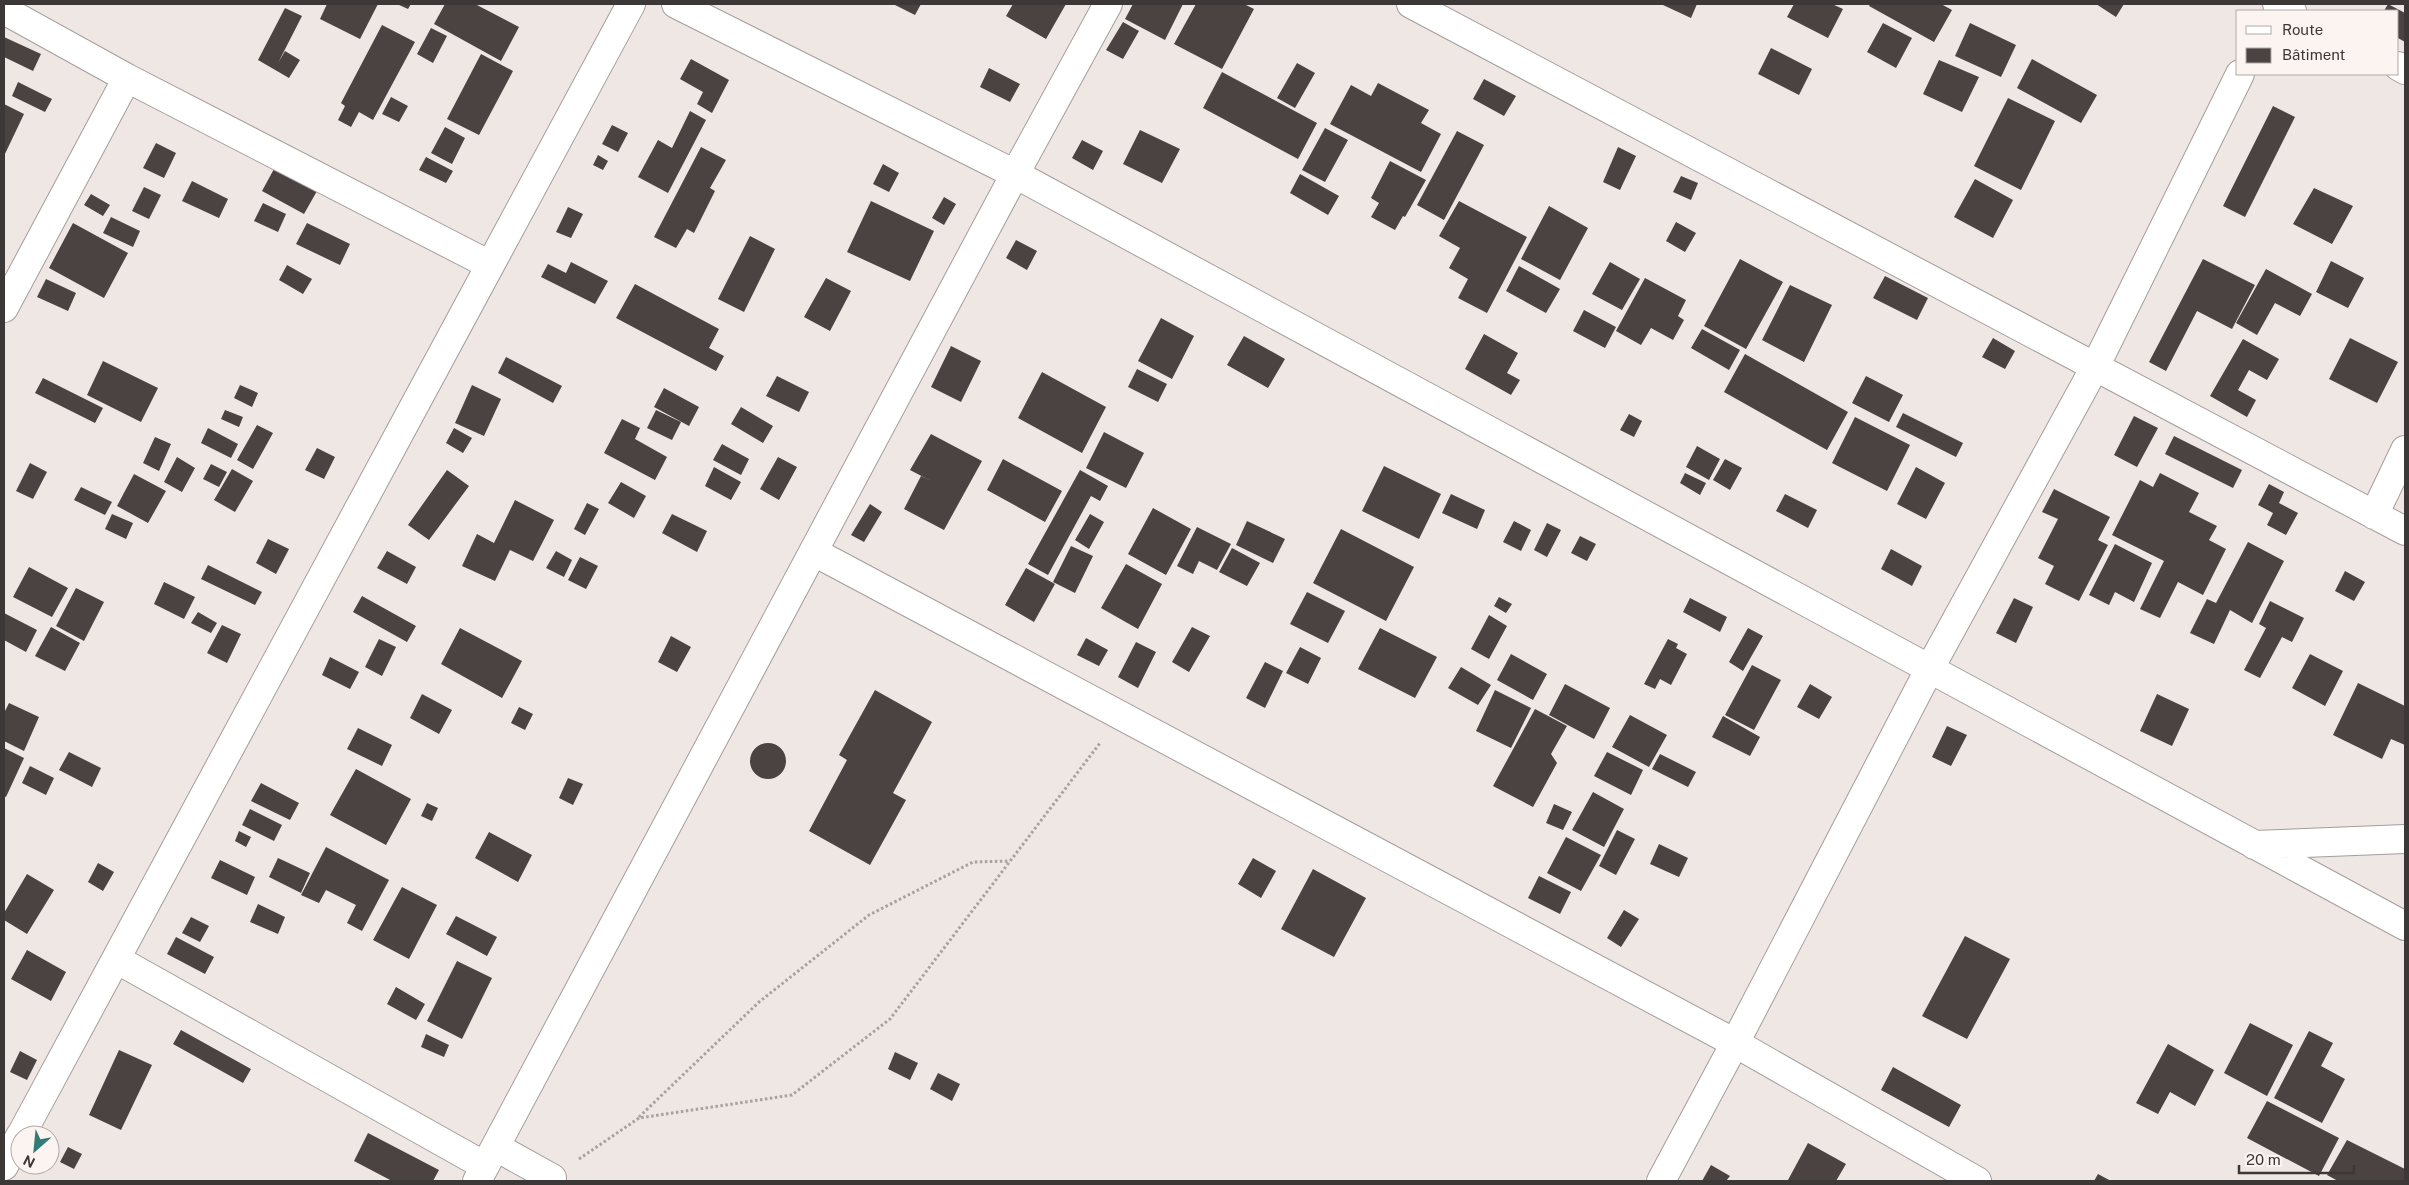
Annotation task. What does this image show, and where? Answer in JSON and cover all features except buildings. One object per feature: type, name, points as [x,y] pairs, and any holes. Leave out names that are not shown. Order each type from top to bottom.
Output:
[{"type":"street","points":[[26,1125],[631,4]]},
{"type":"street","points":[[676,4],[1014,174],[2405,926]]},
{"type":"street","points":[[486,1165],[1014,174],[1108,4]]},
{"type":"street","points":[[1411,4],[2405,531]]},
{"type":"street","points":[[2276,4],[2290,10]]},
{"type":"street","points":[[4,10],[127,78],[490,265]]},
{"type":"street","points":[[1661,1181],[1930,668],[2095,366],[2240,75]]},
{"type":"street","points":[[4,308],[127,78]]},
{"type":"street","points":[[2374,514],[2405,450]]},
{"type":"street","points":[[814,552],[1735,1043],[1978,1181]]},
{"type":"street","points":[[2253,845],[2405,839]]},
{"type":"street","points":[[116,959],[486,1165],[552,1178]]},
{"type":"path","points":[[639,1118],[792,1095],[890,1019],[1102,740]]},
{"type":"path","points":[[552,1178],[639,1118],[759,1002],[869,915],[973,862],[1010,861]]}]
